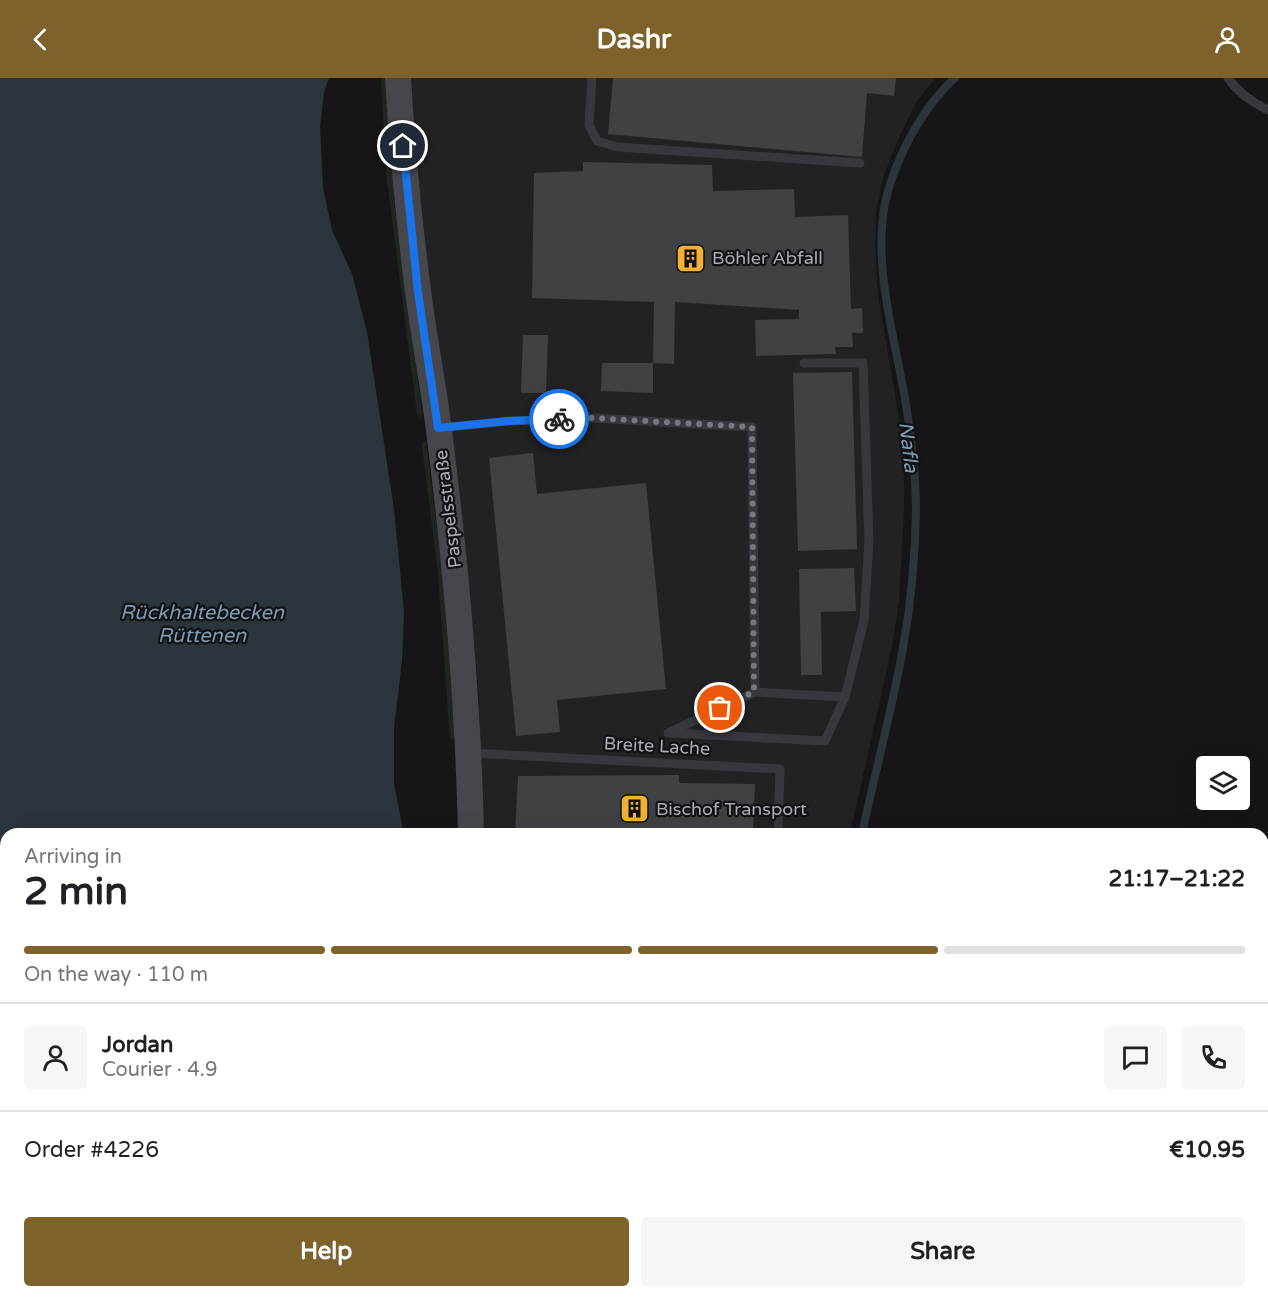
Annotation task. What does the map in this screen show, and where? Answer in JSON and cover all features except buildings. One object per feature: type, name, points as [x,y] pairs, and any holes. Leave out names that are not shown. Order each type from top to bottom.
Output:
[{"type":"main road","name":"Paspelsstraße","points":[[398,78],[408,206],[438,428],[460,620],[469,752],[471,828]]},
{"type":"lane","points":[[592,78],[589,125],[597,141],[618,147],[860,163]]},
{"type":"lane","points":[[1228,78],[1250,100],[1268,110]]},
{"type":"lane","points":[[804,363],[863,363],[869,541],[864,620],[845,697],[825,741],[668,733],[754,692],[845,697]]},
{"type":"lane","points":[[438,428],[508,421],[591,418],[752,427],[754,692]]},
{"type":"lane","name":"Breite Lache","points":[[469,752],[780,769],[778,828]]},
{"type":"shaded area","points":[[381,78],[385,78],[395,209],[422,412],[420,418],[417,414],[386,173]]},
{"type":"shaded area","points":[[410,78],[936,78],[917,101],[900,135],[884,174],[876,210],[875,248],[878,295],[900,424],[904,468],[904,511],[899,601],[892,646],[851,828],[482,828],[479,695],[459,484],[430,288]]},
{"type":"shaded area","points":[[423,441],[426,442],[443,575],[455,738],[452,740],[450,739],[438,574]]},
{"type":"water","name":"Rückhaltebecken Rüttenen","points":[[0,78],[329,78],[324,92],[320,127],[323,188],[332,230],[352,274],[367,332],[394,509],[404,612],[402,661],[394,728],[394,784],[403,828],[0,828]]},
{"type":"waterway","name":"Nafla","points":[[863,828],[903,648],[914,563],[916,497],[912,448],[885,293],[881,248],[882,225],[889,189],[905,147],[927,110],[955,78]]},
{"type":"way so far","points":[[559,419],[591,418],[752,427],[754,692],[720,708]]},
{"type":"place","name":"Böhler Abfall","points":[[691,258]]},
{"type":"place","name":"Bischof Transport","points":[[635,809]]},
{"type":"route","points":[[403,146],[418,292],[438,428],[559,419]]}]
